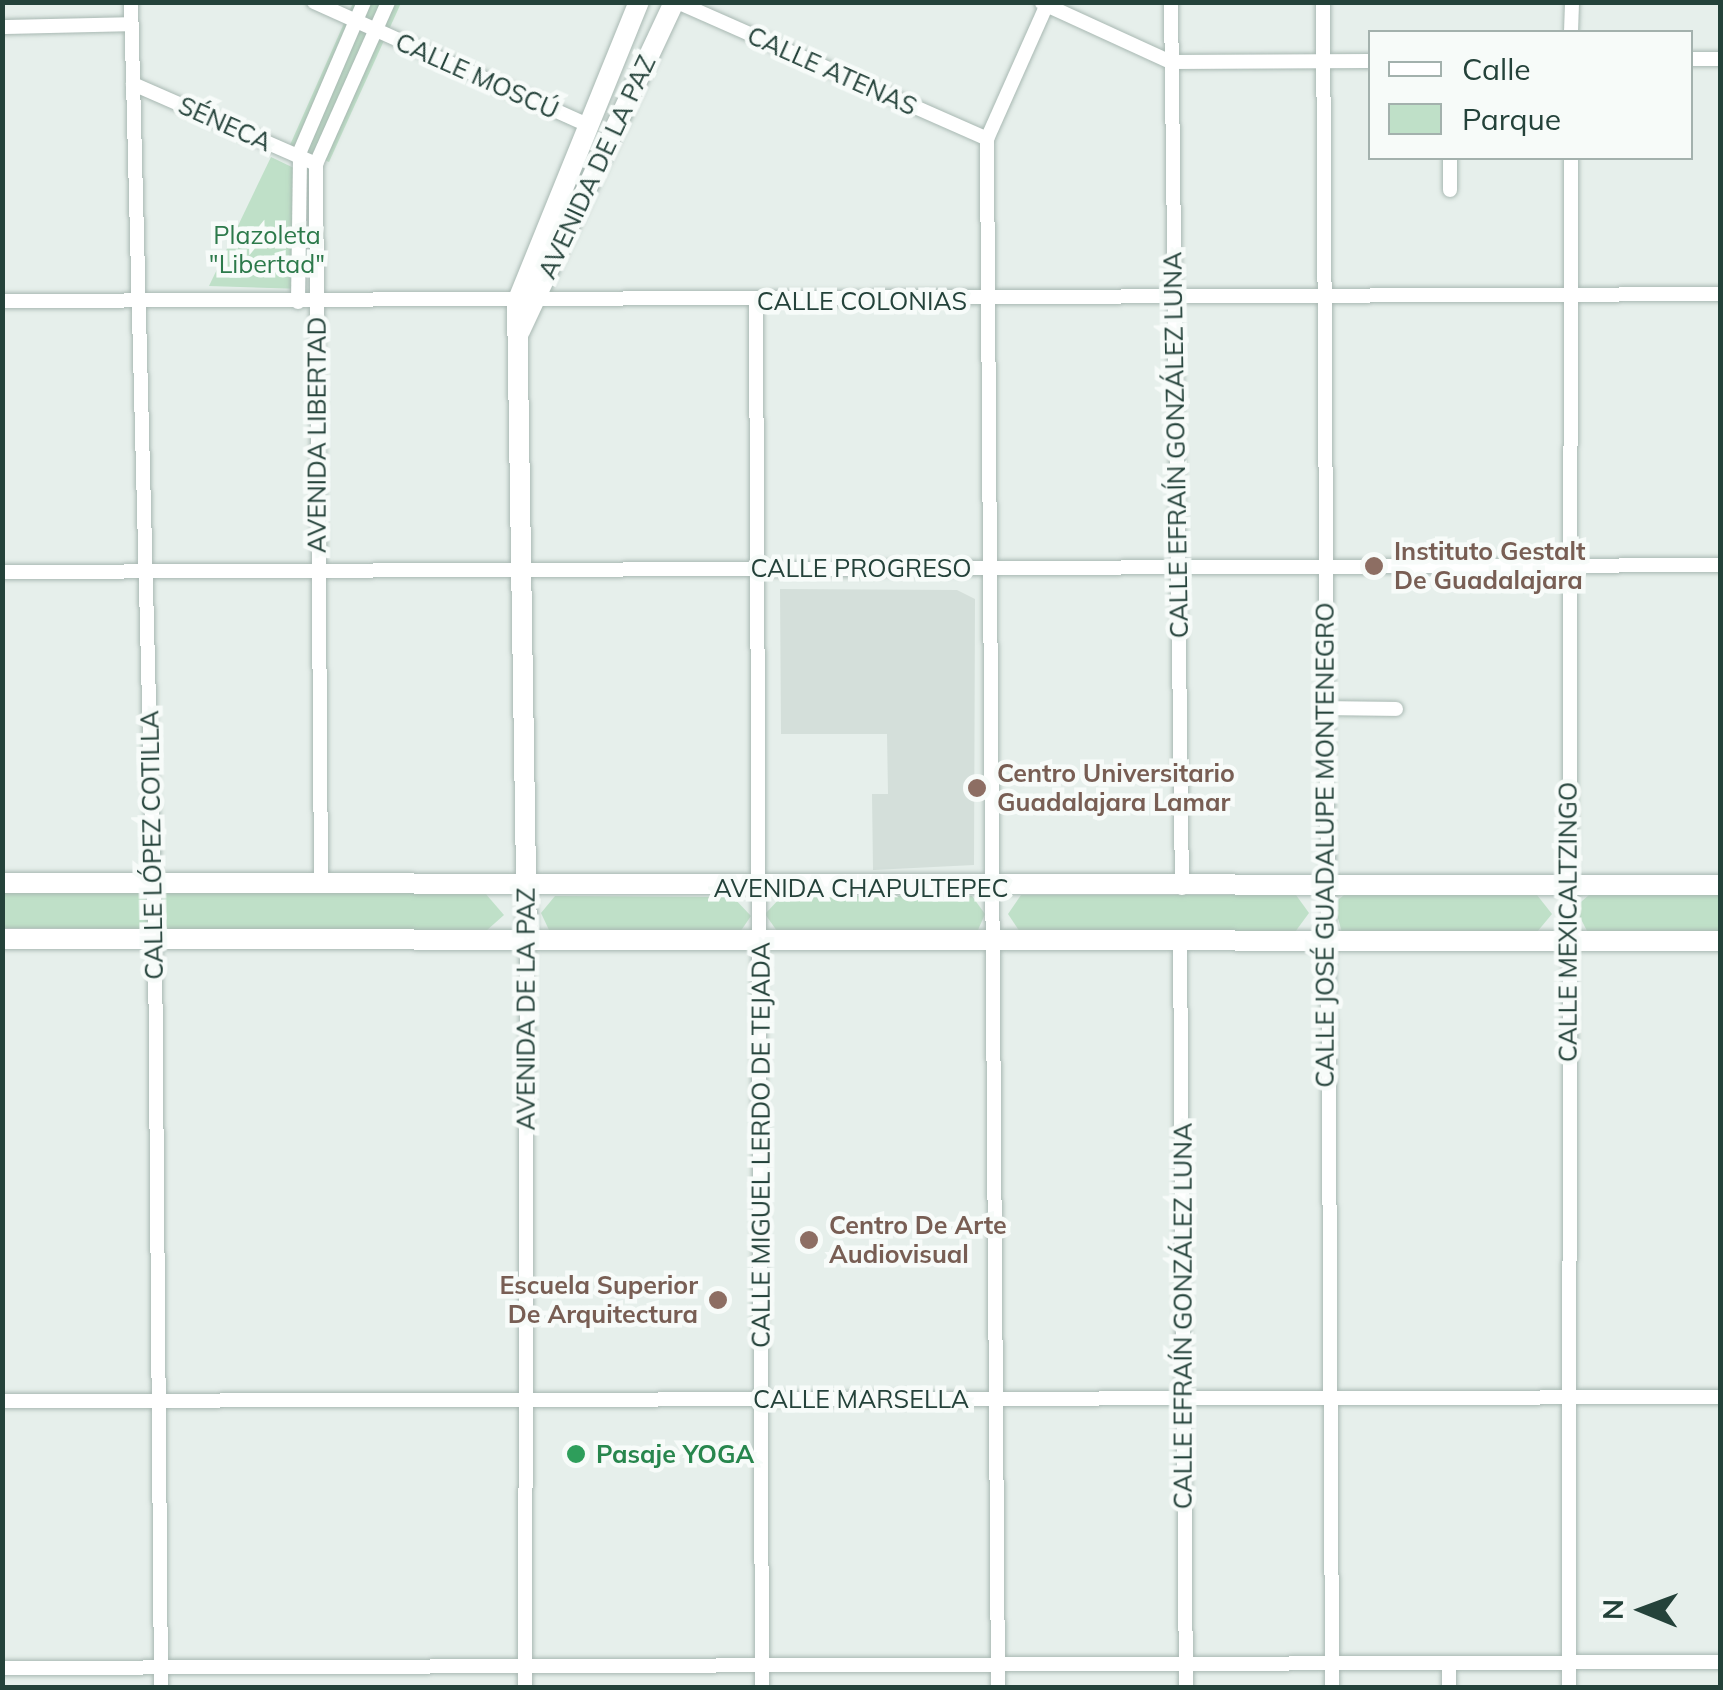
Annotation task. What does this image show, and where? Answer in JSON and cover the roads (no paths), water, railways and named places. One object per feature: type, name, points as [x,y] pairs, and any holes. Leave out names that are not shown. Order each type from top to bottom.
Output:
[{"type":"street","name":"CALLE LÓPEZ COTILLA","points":[[131,2],[155,940],[160,1688]]},
{"type":"street","name":"CALLE MOSCÚ","points":[[314,2],[585,124]]},
{"type":"street","points":[[298,302],[298,156],[364,2]]},
{"type":"street","name":"AVENIDA LIBERTAD","points":[[321,882],[316,164],[388,2]]},
{"type":"street","name":"AVENIDA DE LA PAZ","points":[[525,1688],[526,884],[520,331],[585,124],[640,2]]},
{"type":"street","name":"AVENIDA DE LA PAZ","points":[[526,302],[675,2]]},
{"type":"street","name":"CALLE ATENAS","points":[[675,2],[988,139]]},
{"type":"street","name":"CALLE EFRAÍN GONZÁLEZ LUNA","points":[[1170,2],[1182,888]]},
{"type":"street","name":"CALLE JOSÉ GUADALUPE MONTENEGRO","points":[[1323,2],[1325,943],[1332,1688]]},
{"type":"street","points":[[1572,2],[1572,30]]},
{"type":"street","points":[[998,1688],[999,888],[988,139],[1045,3],[1171,62],[1368,61]]},
{"type":"street","points":[[2,27],[131,24]]},
{"type":"street","points":[[1693,59],[1720,59]]},
{"type":"street","name":"SÉNECA","points":[[133,84],[316,164]]},
{"type":"street","points":[[1450,160],[1450,190]]},
{"type":"street","name":"CALLE MEXICALTZINGO","points":[[1568,1688],[1566,942],[1572,566],[1571,160]]},
{"type":"street","name":"CALLE COLONIAS","points":[[2,301],[756,302],[1720,294]]},
{"type":"street","name":"CALLE MIGUEL LERDO DE TEJADA","points":[[756,302],[762,1688]]},
{"type":"street","name":"CALLE PROGRESO","points":[[2,572],[1720,565]]},
{"type":"street","points":[[1325,708],[1396,708]]},
{"type":"street","name":"AVENIDA CHAPULTEPEC","points":[[2,882],[761,889],[1720,885]]},
{"type":"street","points":[[2,940],[1180,944],[1720,941]]},
{"type":"street","name":"CALLE EFRAÍN GONZÁLEZ LUNA","points":[[1180,944],[1186,1688]]},
{"type":"street","name":"CALLE MARSELLA","points":[[2,1401],[1720,1396]]},
{"type":"street","points":[[2,1668],[1720,1662]]},
{"type":"street","points":[[1448,1664],[1449,1688]]},
{"type":"place","name":"Instituto Gestalt De Guadalajara","points":[[1374,566]]},
{"type":"place","name":"Centro Universitario Guadalajara Lamar","points":[[977,788]]},
{"type":"place","name":"Centro De Arte Audiovisual","points":[[809,1240]]},
{"type":"place","name":"Escuela Superior De Arquitectura","points":[[718,1300]]},
{"type":"place","name":"Pasaje YOGA","points":[[576,1454]]},
{"type":"park label","name":"Plazoleta \"Libertad\"","points":[[267,250]]}]
